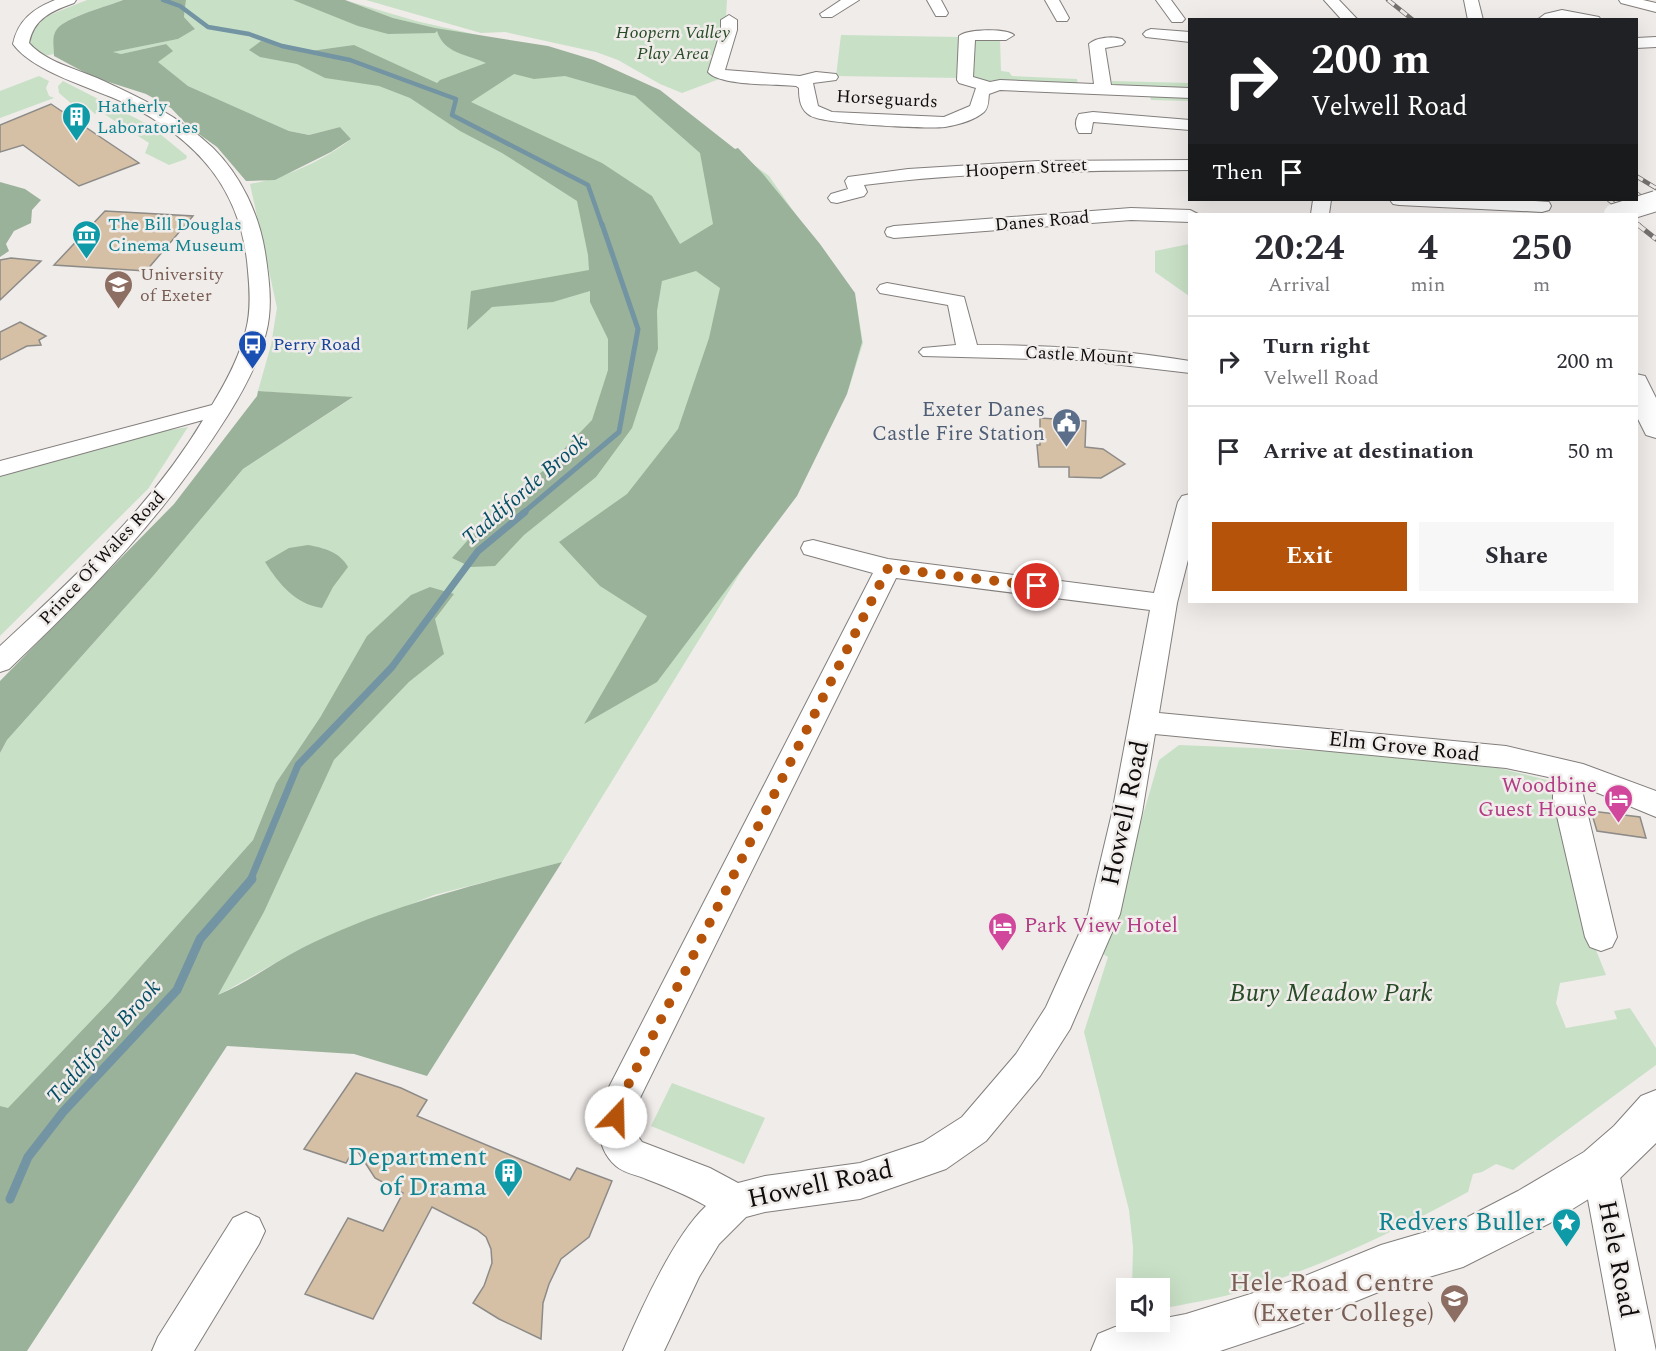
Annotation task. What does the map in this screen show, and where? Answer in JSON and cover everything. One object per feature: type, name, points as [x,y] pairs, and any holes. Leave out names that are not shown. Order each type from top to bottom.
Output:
[{"type":"main road","points":[[1617,213],[1656,201]]},
{"type":"main road","points":[[1638,387],[1656,429]]},
{"type":"main road","points":[[1115,1351],[1186,1338],[1295,1303],[1381,1268],[1463,1244],[1534,1207],[1600,1167],[1629,1141],[1656,1111]]},
{"type":"street","name":"Prince Of Wales Road","points":[[0,662],[139,524],[204,438],[239,375],[256,332],[261,292],[255,240],[244,206],[212,156],[181,129],[121,95],[54,67],[27,52],[21,44],[17,26],[69,0]]},
{"type":"street","points":[[827,14],[852,0]]},
{"type":"street","points":[[1052,0],[1062,18]]},
{"type":"street","points":[[1163,0],[1176,19]]},
{"type":"street","points":[[1331,0],[1349,18]]},
{"type":"street","points":[[1471,0],[1476,18]]},
{"type":"street","points":[[1626,0],[1656,8]]},
{"type":"street","points":[[1547,18],[1554,13],[1560,13],[1584,18]]},
{"type":"street","points":[[729,20],[729,30],[716,72],[735,78],[800,81],[816,77],[830,77]]},
{"type":"street","points":[[1638,29],[1652,39]]},
{"type":"street","points":[[1151,34],[1188,37]]},
{"type":"street","points":[[1006,35],[967,36],[965,80],[989,87],[1000,85],[1050,89],[1103,88],[1188,93]]},
{"type":"street","points":[[1103,88],[1097,44],[1117,42]]},
{"type":"street","name":"Horseguards","points":[[800,81],[807,86],[806,102],[824,116],[924,121],[950,121],[971,113],[979,107],[981,92],[989,87]]},
{"type":"street","points":[[1085,129],[1087,117],[1117,124],[1188,124]]},
{"type":"street","name":"Hoopern Street","points":[[837,198],[858,192],[854,181],[931,172],[1065,165],[1188,165]]},
{"type":"street","points":[[1420,201],[1544,207]]},
{"type":"street","name":"Danes Road","points":[[894,232],[1131,214],[1188,216]]},
{"type":"street","points":[[887,289],[922,293],[957,301],[968,351]]},
{"type":"street","name":"Castle Mount","points":[[930,352],[1043,351],[1114,355],[1188,367]]},
{"type":"street","points":[[0,469],[202,413],[220,411]]},
{"type":"street","name":"Howell Road","points":[[643,1351],[686,1264],[706,1231],[736,1202],[765,1194],[860,1181],[933,1157],[974,1128],[1028,1065],[1058,1018],[1104,914],[1127,813],[1164,603],[1188,510]]},
{"type":"street","points":[[813,548],[888,568],[1164,603]]},
{"type":"street","points":[[736,1202],[697,1181],[630,1155],[618,1141],[616,1117],[620,1101],[888,568]]},
{"type":"street","name":"Elm Grove Road","points":[[1144,722],[1539,763],[1632,792],[1656,805]]},
{"type":"street","points":[[1568,771],[1566,785],[1601,937]]},
{"type":"street","name":"Hele Road","points":[[1600,1167],[1636,1351]]},
{"type":"street","points":[[172,1351],[246,1231]]},
{"type":"green space","points":[[87,0],[123,0],[80,15],[59,27],[54,36],[54,54],[44,56],[29,44],[29,34],[47,16]]},
{"type":"green space","points":[[123,0],[186,0],[184,17],[195,29],[178,39],[113,52],[121,54],[166,44],[173,51],[158,62],[188,86],[289,131],[309,135],[340,127],[351,139],[331,152],[275,180],[246,181],[217,147],[189,127],[171,108],[146,94],[93,77],[54,56],[53,42],[57,29],[78,16]]},
{"type":"green space","points":[[186,0],[293,0],[437,29],[393,18],[345,0],[416,21],[513,43],[671,104],[769,176],[856,301],[863,343],[849,388],[797,493],[742,570],[562,862],[434,895],[302,948],[217,996],[264,912],[334,760],[409,682],[444,654],[321,716],[276,783],[253,840],[110,1001],[8,1109],[0,1106],[0,753],[7,740],[154,575],[243,469],[352,398],[258,391],[271,345],[277,308],[250,184],[277,178],[303,168],[351,139],[340,127],[309,135],[289,131],[188,86],[157,62],[166,44],[121,54],[111,52],[178,39],[195,29],[184,17]]},
{"type":"green space","points":[[293,0],[345,0],[393,18],[435,28],[548,46],[594,60],[660,90],[735,149],[738,148],[763,174],[820,244],[855,293],[862,342],[847,394],[797,496],[657,682],[584,724],[647,616],[600,586],[559,542],[627,494],[678,429],[709,338],[720,288],[696,271],[662,281],[657,311],[658,349],[632,428],[596,477],[524,535],[495,566],[471,567],[452,558],[496,508],[543,471],[592,420],[608,370],[608,339],[590,302],[590,291],[553,302],[492,307],[467,330],[471,291],[589,270],[577,201],[502,153],[460,131],[410,98],[379,86],[325,78],[297,64],[260,57],[249,50],[261,41],[311,51],[354,45],[437,83],[486,63],[451,49],[440,39],[437,31],[435,33],[388,34],[358,26]],"holes":[[[514,74],[534,79],[565,76],[635,96],[700,153],[713,224],[680,244],[652,196],[602,163],[471,102]]]},
{"type":"green space","name":"Hoopern Valley Play Area","points":[[366,0],[727,0],[722,78],[682,93],[660,84],[618,60],[596,52],[505,32],[481,33]]},
{"type":"green space","points":[[841,35],[960,37],[960,78],[836,76]]},
{"type":"green space","points":[[1000,38],[1001,71],[1009,72],[1012,76],[1077,79],[1078,87],[989,83],[968,76],[971,40]]},
{"type":"green space","points":[[39,76],[49,81],[46,88],[49,96],[54,98],[0,118],[0,91]]},
{"type":"green space","points":[[63,81],[149,125],[187,156],[186,159],[169,165],[145,153],[149,143],[101,112],[95,114],[83,103],[73,105],[59,93],[58,86]]},
{"type":"green space","points":[[1112,81],[1188,83],[1188,101],[1151,100],[1148,90],[1118,88],[1112,85]]},
{"type":"green space","points":[[0,182],[25,189],[41,200],[32,210],[31,223],[14,231],[6,244],[9,251],[0,257]]},
{"type":"green space","points":[[1188,244],[1188,295],[1155,272],[1155,251]]},
{"type":"green space","points":[[258,391],[353,397],[243,469],[154,575],[7,740],[0,753],[0,681],[174,504],[257,396]]},
{"type":"green space","points":[[188,427],[148,489],[0,636],[0,477],[163,431]]},
{"type":"green space","points":[[308,545],[336,554],[348,567],[333,587],[322,608],[312,606],[289,592],[265,562],[289,548]]},
{"type":"green space","points":[[430,587],[454,594],[435,619],[444,654],[409,682],[334,760],[264,912],[218,995],[302,948],[365,920],[429,898],[562,862],[427,1076],[354,1054],[227,1046],[27,1351],[0,1351],[0,1106],[8,1108],[110,1001],[253,840],[276,783],[321,716],[367,636],[411,595]]},
{"type":"green space","name":"Bury Meadow Park","points":[[1179,745],[1351,752],[1499,768],[1555,782],[1592,940],[1606,975],[1560,983],[1556,1003],[1566,1028],[1617,1019],[1614,1011],[1630,1008],[1656,1048],[1656,1065],[1513,1170],[1496,1164],[1473,1174],[1468,1192],[1412,1221],[1296,1273],[1227,1295],[1170,1307],[1170,1278],[1132,1278],[1133,1247],[1129,1210],[1084,1032],[1108,957],[1103,954],[1125,891],[1138,832],[1159,760]]},
{"type":"green space","points":[[672,1083],[765,1118],[744,1164],[651,1126]]},
{"type":"building","name":"Hatherly Laboratories","points":[[51,104],[139,163],[79,186],[23,145],[0,152],[0,125]]},
{"type":"building","points":[[105,211],[193,216],[146,271],[54,265]]},
{"type":"building","points":[[11,258],[41,261],[0,300],[0,260]]},
{"type":"building","points":[[20,322],[46,336],[39,340],[41,345],[27,346],[0,360],[0,332]]},
{"type":"building","name":"Exeter Danes Castle Fire Station","points":[[1040,418],[1086,421],[1085,447],[1103,449],[1125,464],[1101,478],[1069,477],[1069,467],[1039,467],[1037,445],[1040,445]]},
{"type":"building","name":"Woodbine Guest House","points":[[1591,811],[1640,817],[1646,838],[1597,831]]},
{"type":"building","name":"Department of Drama","points":[[356,1073],[401,1088],[427,1100],[417,1116],[570,1180],[577,1168],[612,1181],[589,1237],[561,1259],[549,1284],[543,1303],[541,1339],[499,1319],[473,1303],[484,1286],[492,1263],[491,1249],[486,1237],[432,1207],[373,1319],[305,1294],[348,1218],[383,1231],[403,1193],[375,1178],[355,1147],[346,1163],[304,1149]]},
{"type":"waterway","name":"Taddiforde Brook","points":[[163,0],[180,6],[208,27],[249,34],[282,46],[350,60],[456,99],[452,115],[588,185],[602,225]]},
{"type":"waterway","name":"Taddiforde Brook","points":[[523,513],[619,432],[638,329],[602,224]]},
{"type":"waterway","name":"Taddiforde Brook","points":[[250,881],[298,765],[392,667],[478,551],[525,512]]},
{"type":"waterway","name":"Taddiforde Brook","points":[[10,1199],[28,1157],[63,1112],[177,990],[200,939],[252,879]]},
{"type":"railway","points":[[1388,0],[1410,18]]},
{"type":"railway","points":[[1638,177],[1656,188]]},
{"type":"railway","points":[[1638,194],[1656,208]]},
{"type":"railway","points":[[1610,201],[1626,213]]},
{"type":"railway","points":[[1638,225],[1656,239]]},
{"type":"place","name":"Hatherly Laboratories","points":[[76,142]]},
{"type":"place","name":"The Bill Douglas Cinema Museum","points":[[87,260]]},
{"type":"place","name":"University of Exeter","points":[[119,310]]},
{"type":"place","name":"Perry Road","points":[[252,370]]},
{"type":"place","name":"Exeter Danes Castle Fire Station","points":[[1066,448]]},
{"type":"place","name":"Woodbine Guest House","points":[[1618,824]]},
{"type":"place","name":"Park View Hotel","points":[[1003,952]]},
{"type":"place","name":"Department of Drama","points":[[508,1198]]},
{"type":"place","name":"Redvers Buller","points":[[1566,1248]]},
{"type":"place","name":"Hele Road Centre (Exeter College)","points":[[1455,1324]]},
{"type":"route","points":[[616,1117],[620,1101],[888,568],[1037,586]]}]
